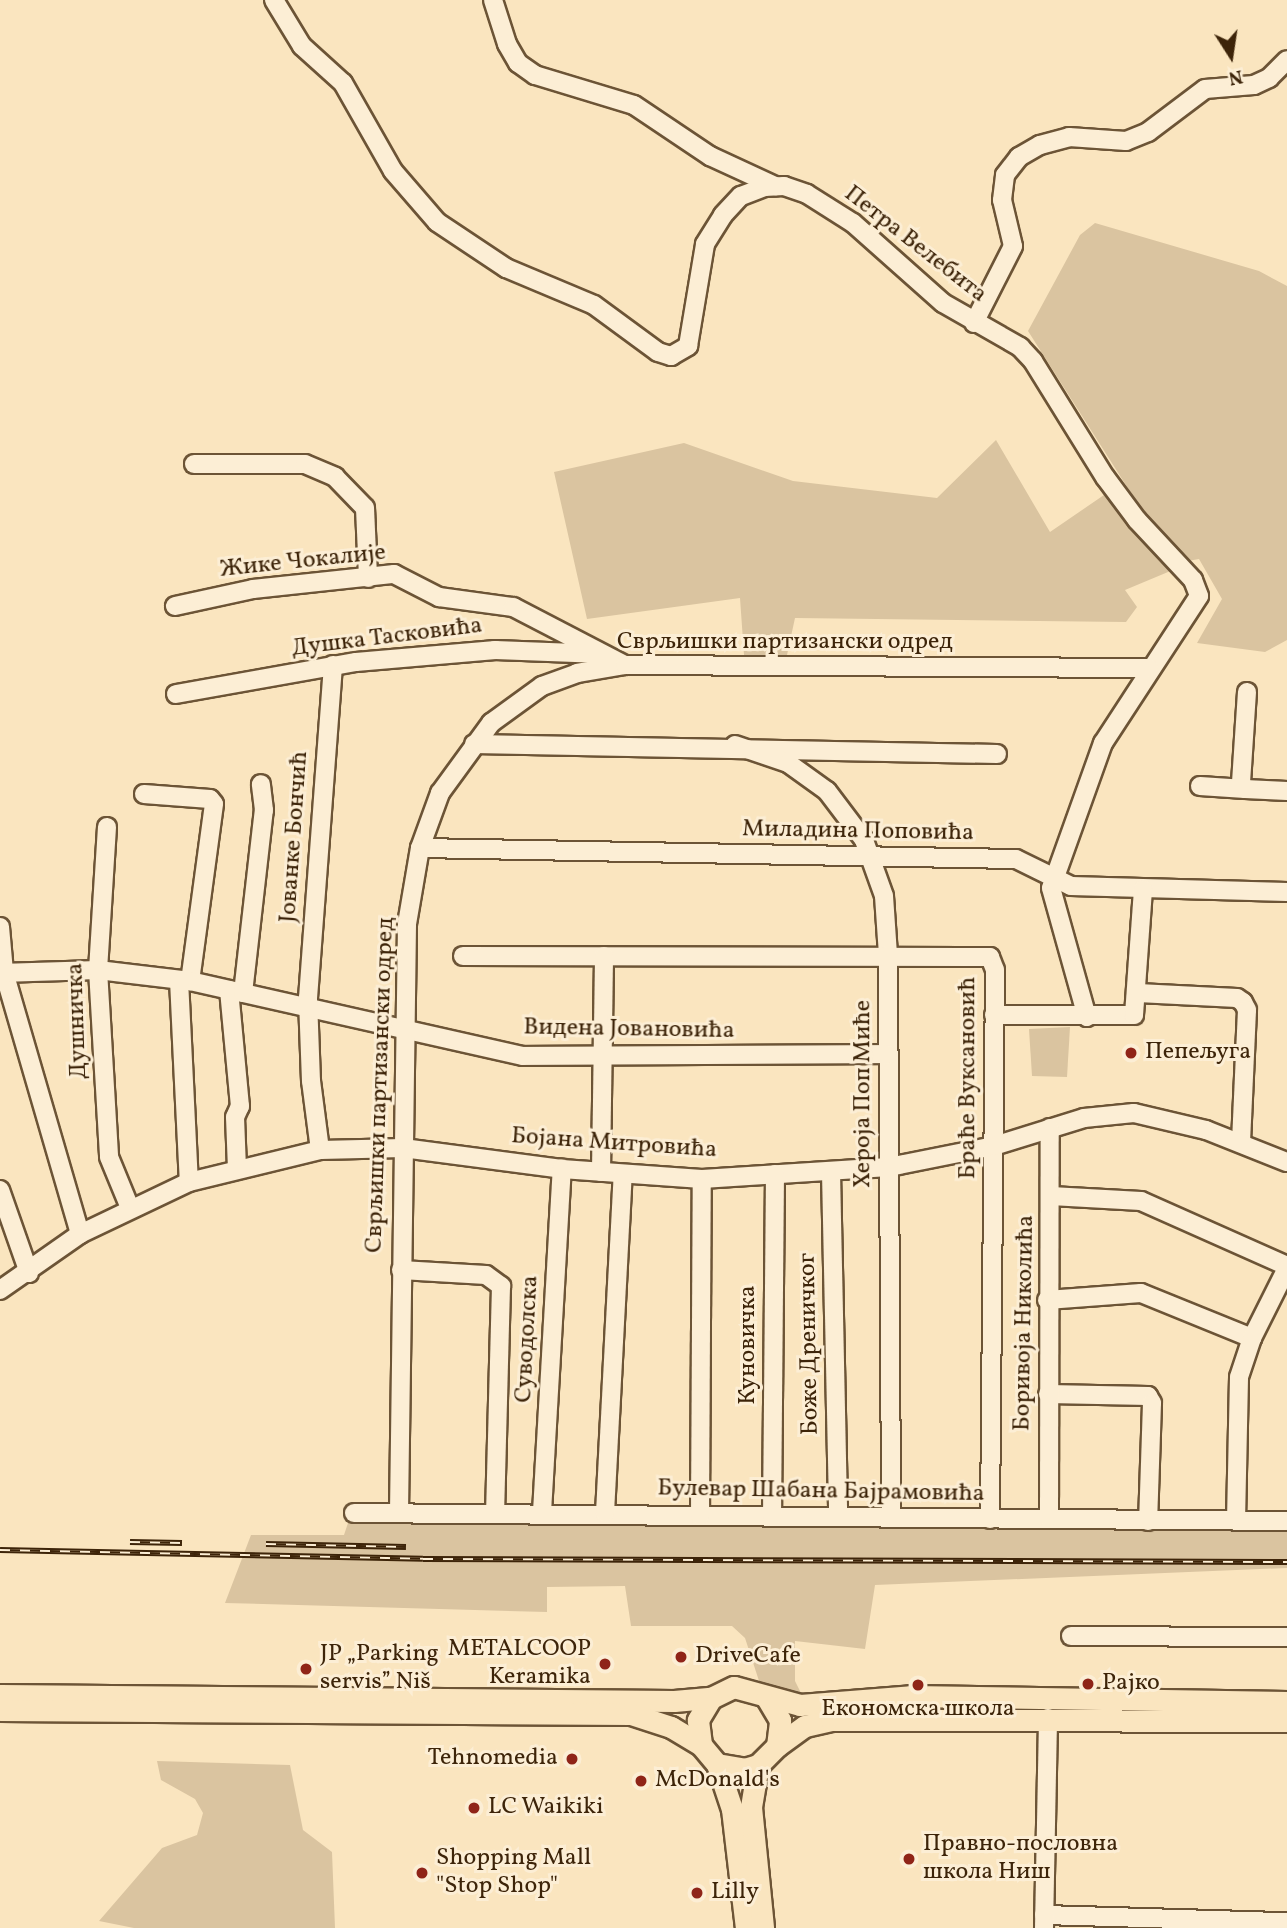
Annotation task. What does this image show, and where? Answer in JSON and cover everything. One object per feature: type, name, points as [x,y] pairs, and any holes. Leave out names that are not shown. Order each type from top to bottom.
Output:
[{"type":"main road","points":[[0,1695],[674,1701],[711,1698],[734,1688],[800,1705],[911,1696],[1287,1702]]},
{"type":"main road","points":[[701,1745],[698,1720],[711,1698]]},
{"type":"main road","points":[[767,1698],[779,1720],[777,1746]]},
{"type":"main road","points":[[0,1710],[631,1714],[671,1727],[701,1745],[717,1763],[732,1809],[746,1928]]},
{"type":"main road","points":[[763,1928],[751,1807],[758,1765],[777,1746],[805,1726],[831,1720],[1048,1718],[1287,1721]]},
{"type":"main road","points":[[717,1763],[730,1769],[758,1765]]},
{"type":"street","points":[[274,0],[302,46],[343,83],[393,172],[437,222],[506,268],[594,305],[658,352],[671,356],[688,346],[705,244],[723,215],[741,196],[775,186]]},
{"type":"street","name":"Петра Велебита","points":[[493,0],[508,44],[519,63],[535,75],[634,105],[710,156],[775,186],[807,194],[853,223],[943,303],[1020,347],[1033,361],[1105,477],[1197,587],[1194,610],[1149,668],[1103,743],[1054,880],[1051,900],[1087,1017]]},
{"type":"street","points":[[974,323],[975,314],[1009,263],[1013,246],[1002,200],[1005,175],[1019,158],[1040,145],[1069,137],[1126,141],[1148,132],[1205,89],[1254,85],[1269,78],[1287,60]]},
{"type":"street","points":[[194,464],[305,464],[335,477],[365,508],[368,578]]},
{"type":"street","name":"Жике Чокалије","points":[[175,606],[253,589],[394,574],[439,597],[513,607],[625,665]]},
{"type":"street","name":"Душка Тасковића","points":[[176,694],[333,665],[495,650],[604,654]]},
{"type":"street","name":"Јованке Бончић","points":[[320,1150],[311,1081],[311,1012],[308,998],[333,665]]},
{"type":"street","name":"Сврљишки партизански одред","points":[[400,1512],[407,924],[420,848],[440,793],[474,744],[510,706],[542,686],[577,673],[625,665],[1149,668]]},
{"type":"street","points":[[1245,789],[1241,778],[1247,692]]},
{"type":"street","name":"Хероја Поп Миће","points":[[474,744],[735,746],[997,754]]},
{"type":"street","name":"Хероја Поп Миће","points":[[735,746],[774,757],[806,774],[842,808],[872,858],[888,915],[891,1517]]},
{"type":"street","points":[[237,1168],[235,1117],[240,1106],[236,991],[264,810],[261,784]]},
{"type":"street","points":[[1200,786],[1287,791]]},
{"type":"street","points":[[144,794],[210,799],[215,804],[185,980],[189,1182]]},
{"type":"street","name":"Душничка","points":[[107,827],[98,970],[109,1157],[130,1208]]},
{"type":"street","name":"Миладина Поповића","points":[[420,848],[1020,860],[1054,880],[1077,887],[1287,892]]},
{"type":"street","points":[[994,1015],[1130,1017],[1136,1012],[1143,889]]},
{"type":"street","points":[[0,927],[2,972],[80,1234]]},
{"type":"street","name":"Браће Вуксановић","points":[[463,956],[990,957],[995,970],[990,1518]]},
{"type":"street","points":[[601,1172],[604,956]]},
{"type":"street","name":"Видена Јовановића","points":[[2,972],[98,970],[185,980],[311,1012],[523,1056],[603,1058],[888,1054]]},
{"type":"street","points":[[1138,993],[1237,998],[1244,1002],[1247,1010],[1241,1143]]},
{"type":"street","name":"Бојана Митровића","points":[[0,1290],[29,1273],[80,1234],[189,1182],[237,1168],[320,1150],[403,1148],[562,1169],[702,1179],[889,1167],[993,1146],[1084,1118],[1134,1113],[1241,1143],[1287,1162]]},
{"type":"street","name":"Боривоја Николића","points":[[1049,1518],[1047,1300],[1051,1196],[1050,1128]]},
{"type":"street","name":"Суводолска","points":[[542,1512],[562,1169]]},
{"type":"street","name":"Боже Дреничког","points":[[831,1172],[838,1516]]},
{"type":"street","name":"Куновичка","points":[[772,1517],[775,1174]]},
{"type":"street","points":[[605,1513],[623,1175]]},
{"type":"street","points":[[700,1516],[702,1179]]},
{"type":"street","points":[[0,1190],[29,1273]]},
{"type":"street","points":[[1051,1196],[1141,1201],[1287,1267],[1252,1338],[1237,1400],[1236,1521]]},
{"type":"street","points":[[401,1270],[486,1275],[501,1286],[495,1513]]},
{"type":"street","points":[[1047,1300],[1134,1297],[1141,1293],[1252,1338]]},
{"type":"street","points":[[1048,1394],[1148,1396],[1152,1404],[1148,1521]]},
{"type":"street","name":"Булевар Шабана Бајрамовића","points":[[354,1513],[542,1512],[772,1517],[1287,1521]]},
{"type":"street","points":[[1071,1636],[1287,1637]]},
{"type":"street","points":[[1048,1718],[1044,1922],[1287,1922]]},
{"type":"shaded area","points":[[1095,223],[1259,271],[1287,286],[1287,640],[1265,652],[1197,643],[1222,599],[1199,559],[1182,562],[1150,523],[1028,331],[1080,235]]},
{"type":"shaded area","points":[[996,440],[1050,532],[1104,495],[1136,533],[1180,567],[1125,590],[1137,607],[1126,622],[795,618],[787,655],[744,655],[740,598],[587,619],[554,472],[684,443],[793,481],[937,498]]},
{"type":"shaded area","points":[[1070,1027],[1067,1077],[1032,1076],[1029,1029]]},
{"type":"shaded area","points":[[351,1514],[1287,1522],[1287,1568],[875,1585],[865,1649],[795,1641],[795,1681],[801,1693],[760,1684],[745,1638],[732,1626],[631,1626],[625,1586],[547,1587],[547,1612],[225,1603],[251,1535],[344,1535]]},
{"type":"shaded area","points":[[157,1761],[290,1765],[303,1830],[332,1852],[335,1928],[134,1928],[99,1921],[162,1848],[197,1835],[203,1813],[195,1799],[161,1780]]},
{"type":"railway","points":[[130,1542],[182,1543]]},
{"type":"railway","points":[[266,1544],[406,1547]]},
{"type":"railway","points":[[0,1550],[423,1559],[1287,1562]]},
{"type":"place","name":"Пепељуга","points":[[1131,1053]]},
{"type":"place","name":"DriveCafe","points":[[681,1657]]},
{"type":"place","name":"METALCOOP Keramika","points":[[605,1664]]},
{"type":"place","name":"JP „Parking servis” Niš","points":[[306,1669]]},
{"type":"place","name":"Рајко","points":[[1088,1684]]},
{"type":"place","name":"Економска школа","points":[[918,1685]]},
{"type":"place","name":"Tehnomedia","points":[[572,1759]]},
{"type":"place","name":"McDonald's","points":[[641,1781]]},
{"type":"place","name":"LC Waikiki","points":[[474,1808]]},
{"type":"place","name":"Правно-пословна школа Ниш","points":[[909,1859]]},
{"type":"place","name":"Shopping Mall \"Stop Shop\"","points":[[422,1873]]},
{"type":"place","name":"Lilly","points":[[697,1893]]}]
